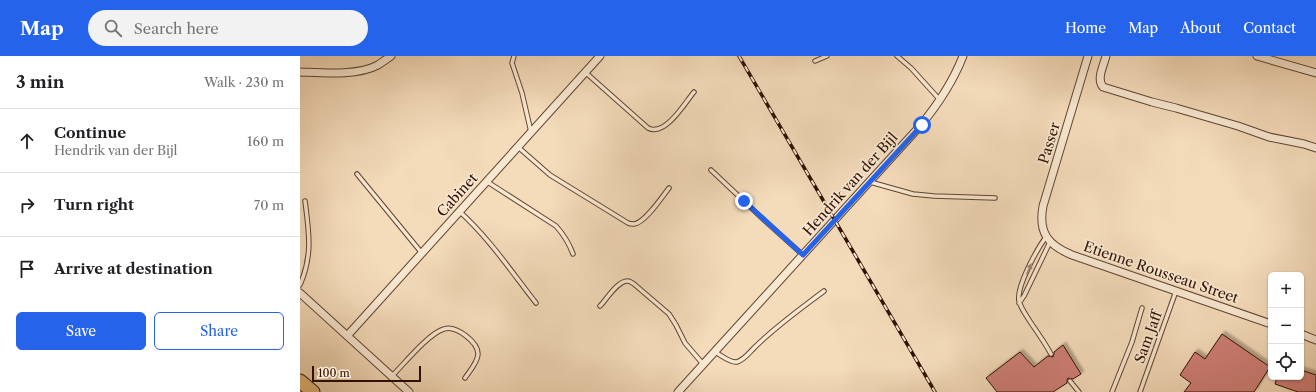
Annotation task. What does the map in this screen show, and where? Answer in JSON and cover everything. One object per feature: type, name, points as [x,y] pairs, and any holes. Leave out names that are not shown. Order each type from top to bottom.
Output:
[{"type":"highway","points":[[300,380],[313,392]]},
{"type":"street","points":[[300,72],[334,73],[359,71],[378,65],[391,56]]},
{"type":"street","name":"Cabinet","points":[[347,336],[600,56]]},
{"type":"street","name":"Hendrik van der Bijl","points":[[678,392],[922,125],[952,82],[964,56]]},
{"type":"street","name":"Passer","points":[[1048,240],[1044,234],[1042,223],[1043,206],[1088,56]]},
{"type":"street","points":[[1106,56],[1100,79],[1103,87],[1238,126],[1269,138],[1304,144],[1316,148]]},
{"type":"street","points":[[1257,56],[1316,73]]},
{"type":"street","name":"Etienne Rousseau Street","points":[[1048,240],[1059,249],[1072,255],[1268,323]]},
{"type":"street","points":[[300,292],[409,392]]},
{"type":"street","points":[[1304,335],[1316,340]]},
{"type":"lane","points":[[514,56],[512,64],[522,93],[531,133]]},
{"type":"lane","points":[[815,61],[827,56]]},
{"type":"lane","points":[[897,56],[911,68],[940,101]]},
{"type":"lane","points":[[586,72],[652,130],[657,130],[667,125],[694,92]]},
{"type":"lane","points":[[518,147],[550,175],[628,223],[634,224],[639,222],[653,208],[669,188]]},
{"type":"lane","points":[[711,170],[803,255]]},
{"type":"lane","points":[[357,174],[422,252]]},
{"type":"lane","points":[[486,181],[556,226],[568,241],[573,254]]},
{"type":"lane","points":[[870,182],[913,194],[995,198]]},
{"type":"lane","points":[[300,285],[309,259],[308,227],[305,201]]},
{"type":"lane","points":[[459,211],[476,226],[536,303]]},
{"type":"lane","points":[[1019,303],[1024,296],[1048,240]]},
{"type":"lane","points":[[1048,240],[1035,256],[1020,288],[1018,296],[1019,303],[1051,354]]},
{"type":"lane","points":[[600,306],[622,282],[628,281],[634,284],[669,314],[690,350],[703,364]]},
{"type":"lane","name":"Sam Jaff","points":[[1140,392],[1176,290]]},
{"type":"lane","points":[[715,352],[728,360],[734,362],[739,361],[746,357],[777,326],[824,291]]},
{"type":"lane","points":[[1112,392],[1132,342],[1142,308]]},
{"type":"lane","points":[[392,376],[432,336],[444,329],[450,328],[456,329],[477,348],[478,355],[476,361],[465,378]]},
{"type":"lane","points":[[1070,381],[1079,392]]},
{"type":"building","points":[[1222,334],[1268,366],[1268,370],[1254,392],[1184,392],[1191,383],[1180,375],[1195,352],[1205,359]]},
{"type":"building","points":[[1063,345],[1081,374],[1073,379],[1068,378],[1067,383],[1053,392],[997,392],[986,378],[1020,352],[1034,367],[1048,356],[1053,357],[1054,352]]},
{"type":"building","points":[[1304,371],[1316,375],[1316,392],[1298,392],[1275,384],[1276,380],[1304,380]]},
{"type":"railway","points":[[739,56],[935,392]]},
{"type":"route","points":[[744,201],[803,255],[922,125]]}]
